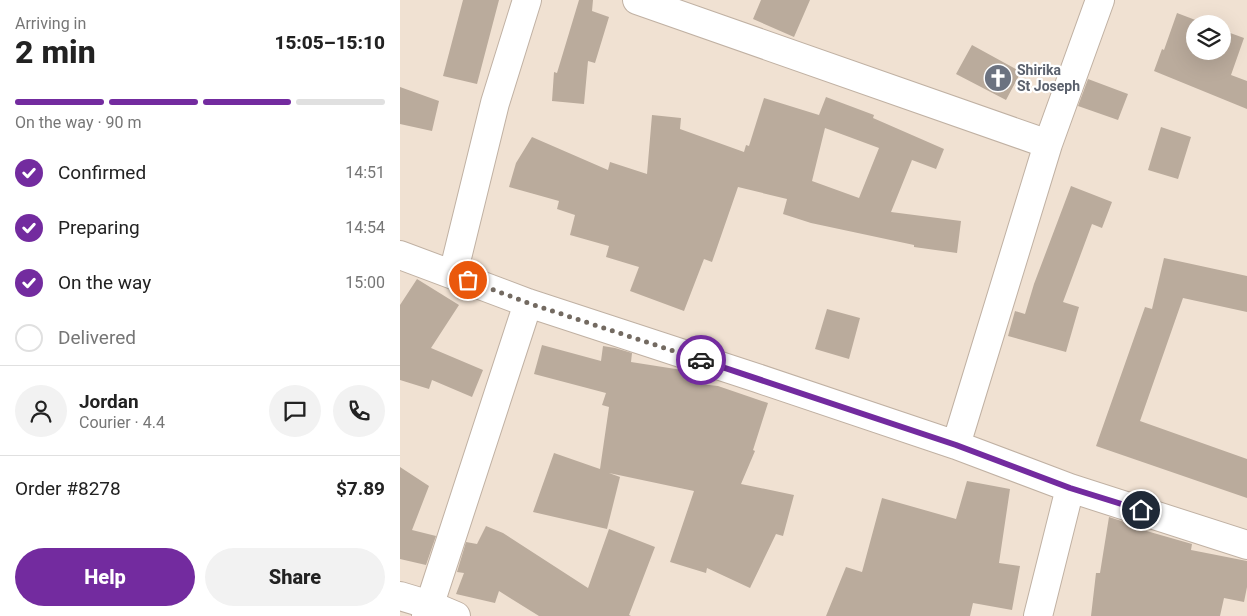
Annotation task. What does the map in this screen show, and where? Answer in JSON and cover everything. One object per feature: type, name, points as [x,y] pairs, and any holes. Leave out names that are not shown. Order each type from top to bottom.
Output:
[{"type":"street","points":[[453,274],[494,103],[527,0]]},
{"type":"street","points":[[637,0],[1048,144]]},
{"type":"street","points":[[956,445],[1048,144],[1100,0]]},
{"type":"street","points":[[400,255],[528,303],[956,445],[1070,488],[1247,545]]},
{"type":"street","points":[[428,611],[528,303]]},
{"type":"street","points":[[1038,616],[1070,488]]},
{"type":"street","points":[[400,596],[428,611],[456,616]]},
{"type":"building","points":[[463,0],[499,0],[477,84],[443,76]]},
{"type":"building","points":[[579,0],[593,0],[592,11],[609,17],[595,63],[588,61],[584,104],[552,101],[554,72],[557,73]]},
{"type":"building","points":[[761,0],[810,0],[794,37],[753,19]]},
{"type":"building","points":[[1177,13],[1186,16],[1186,60],[1231,60],[1231,33],[1244,38],[1231,75],[1247,81],[1247,109],[1154,71],[1162,49],[1164,50]]},
{"type":"building","points":[[972,45],[1021,72],[1006,100],[956,74]]},
{"type":"building","points":[[1088,79],[1128,94],[1118,120],[1078,106]]},
{"type":"building","points":[[400,87],[439,101],[432,131],[400,124]]},
{"type":"building","points":[[826,97],[874,115],[873,118],[944,149],[936,169],[912,160],[891,212],[961,221],[957,253],[914,247],[914,245],[811,223],[783,214],[787,199],[738,187],[712,262],[704,259],[684,311],[630,291],[639,267],[606,257],[609,246],[570,235],[575,215],[557,209],[559,201],[509,187],[516,163],[532,137],[608,170],[610,162],[647,174],[652,115],[681,118],[680,129],[744,152],[746,145],[749,146],[764,98],[819,115]],"holes":[[[825,128],[879,148],[859,198],[812,181]]]},
{"type":"building","points":[[1161,127],[1191,137],[1178,179],[1148,170]]},
{"type":"building","points":[[1071,186],[1112,202],[1102,228],[1092,224],[1063,302],[1079,307],[1066,352],[1008,336],[1015,311],[1025,314],[1034,284]]},
{"type":"building","points":[[1164,258],[1247,276],[1247,312],[1183,298],[1140,421],[1247,459],[1247,498],[1096,446],[1145,307],[1152,309]]},
{"type":"building","points":[[417,279],[459,305],[431,348],[483,370],[472,397],[432,380],[429,389],[400,380],[400,305]]},
{"type":"building","points":[[827,309],[860,318],[849,359],[815,349]]},
{"type":"building","points":[[542,345],[601,361],[603,346],[615,348],[632,353],[631,362],[693,373],[691,383],[718,386],[768,403],[753,450],[755,451],[741,484],[794,495],[783,536],[776,534],[750,588],[707,568],[706,573],[670,562],[694,491],[609,473],[620,477],[607,529],[533,512],[554,453],[600,469],[609,407],[602,405],[606,393],[534,374]]},
{"type":"building","points":[[400,467],[429,486],[412,530],[436,536],[426,565],[400,559]]},
{"type":"building","points":[[967,481],[1010,489],[999,563],[1020,566],[1012,610],[973,603],[970,616],[826,616],[846,567],[862,572],[882,498],[956,519]]},
{"type":"building","points":[[1109,517],[1137,526],[1136,528],[1192,544],[1191,550],[1247,561],[1247,587],[1244,602],[1224,598],[1220,616],[1091,616],[1096,573],[1100,573]]},
{"type":"building","points":[[486,526],[503,533],[588,588],[609,529],[655,547],[629,615],[631,616],[539,616],[499,591],[495,603],[456,594],[464,573],[457,572],[466,542],[477,544]]},
{"type":"way so far","points":[[468,280],[528,303],[701,360]]},
{"type":"place","name":"Shirika St Joseph","points":[[998,78]]},
{"type":"route","points":[[701,360],[956,445],[1070,488],[1141,510]]}]
